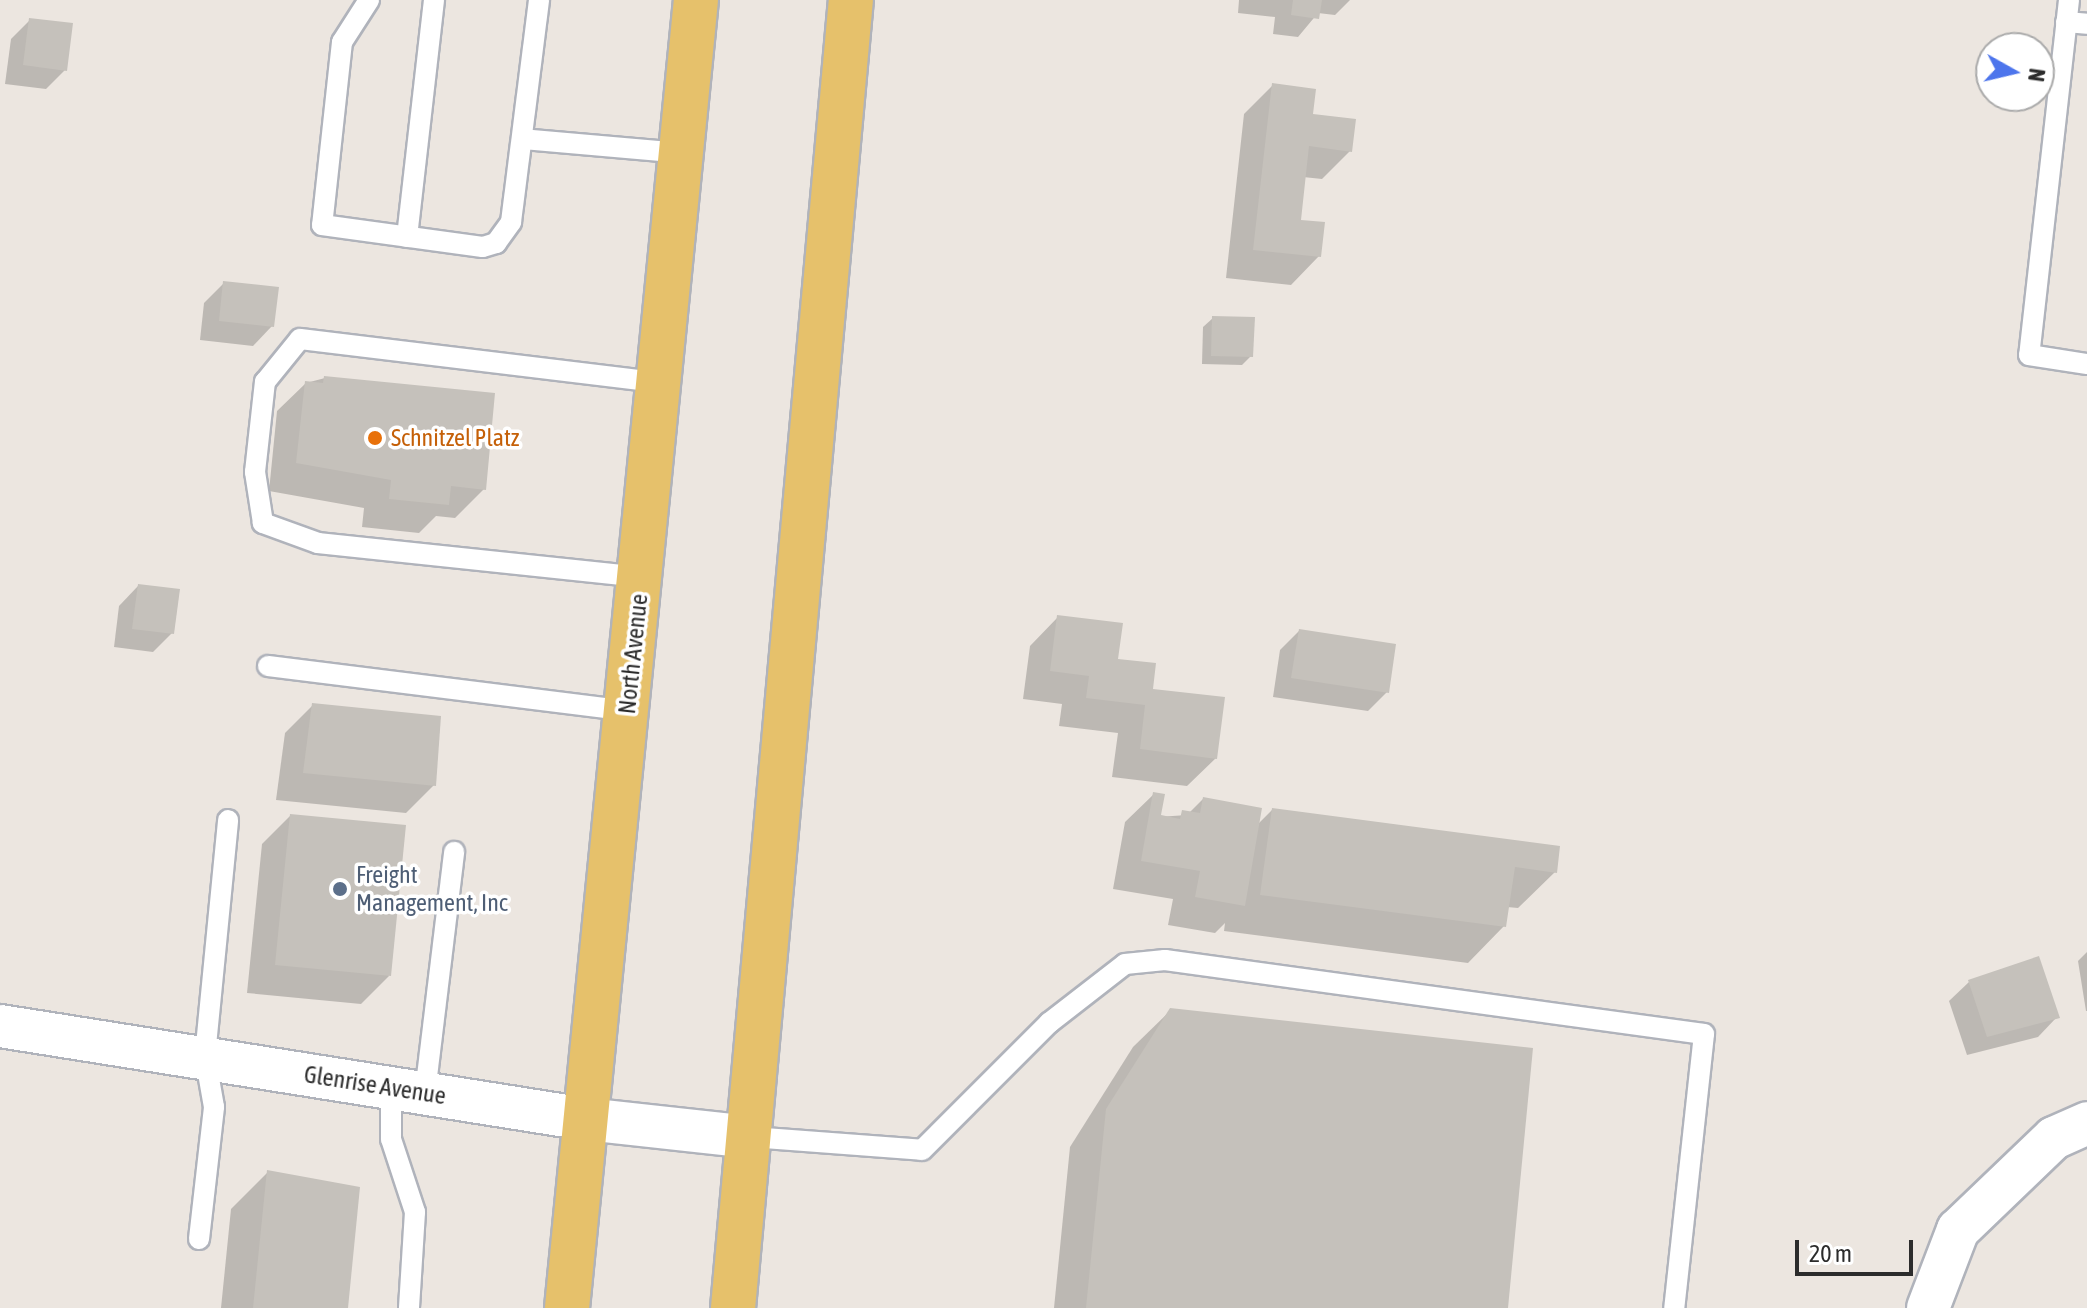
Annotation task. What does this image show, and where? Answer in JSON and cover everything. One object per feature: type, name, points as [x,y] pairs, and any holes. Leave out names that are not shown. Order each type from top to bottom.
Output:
[{"type":"main road","name":"North Avenue","points":[[567,1308],[661,383],[696,0]]},
{"type":"main road","points":[[733,1308],[751,1137],[851,0]]},
{"type":"street","name":"Glenrise Avenue","points":[[0,1026],[205,1056],[585,1119],[751,1137]]},
{"type":"street","points":[[1932,1292],[1958,1230],[1991,1193],[2054,1138],[2087,1123]]},
{"type":"lane","points":[[369,0],[342,42],[322,225],[407,237],[496,243],[511,222],[539,0]]},
{"type":"lane","points":[[407,237],[434,0]]},
{"type":"lane","points":[[2069,0],[2029,355],[2087,364]]},
{"type":"lane","points":[[2066,22],[2087,24]]},
{"type":"lane","points":[[522,139],[682,153]]},
{"type":"lane","points":[[641,577],[318,543],[263,523],[255,472],[265,382],[300,339],[661,383]]},
{"type":"lane","points":[[268,666],[628,711]]},
{"type":"lane","points":[[199,1239],[214,1107],[205,1056],[228,820]]},
{"type":"lane","points":[[409,1308],[415,1212],[391,1139],[408,1090],[454,852]]},
{"type":"lane","points":[[751,1137],[922,1150],[1049,1023],[1125,964],[1165,960],[1704,1034],[1674,1308]]},
{"type":"building","points":[[1293,0],[1322,0],[1319,19],[1291,15]]},
{"type":"building","points":[[29,18],[73,23],[67,71],[23,65]]},
{"type":"building","points":[[1272,83],[1316,89],[1313,114],[1356,119],[1352,152],[1309,146],[1301,220],[1325,222],[1321,257],[1253,250]]},
{"type":"building","points":[[223,281],[279,287],[274,327],[219,321]]},
{"type":"building","points":[[1212,316],[1255,317],[1253,357],[1211,356]]},
{"type":"building","points":[[324,376],[495,393],[486,490],[451,486],[449,505],[389,499],[391,480],[296,463],[305,381],[323,383]]},
{"type":"building","points":[[138,584],[180,589],[174,634],[132,629]]},
{"type":"building","points":[[1057,615],[1123,623],[1118,659],[1156,663],[1153,689],[1225,697],[1217,759],[1140,749],[1145,705],[1086,698],[1089,676],[1050,671]]},
{"type":"building","points":[[1299,629],[1396,644],[1389,693],[1291,678]]},
{"type":"building","points":[[312,703],[441,716],[436,786],[303,773]]},
{"type":"building","points":[[1153,792],[1165,794],[1161,815],[1180,819],[1182,810],[1200,813],[1203,797],[1262,808],[1245,906],[1195,897],[1200,871],[1141,861]]},
{"type":"building","points":[[1272,808],[1560,846],[1557,873],[1515,867],[1506,927],[1260,895]]},
{"type":"building","points":[[290,814],[406,825],[391,976],[275,965]]},
{"type":"building","points":[[2039,956],[2060,1018],[1987,1037],[1968,980]]},
{"type":"building","points":[[1170,1008],[1533,1048],[1508,1308],[1086,1308],[1106,1109]]},
{"type":"building","points":[[267,1170],[360,1187],[348,1308],[253,1308]]},
{"type":"place","name":"Schnitzel Platz","points":[[375,438]]},
{"type":"place","name":"Freight Management, Inc","points":[[340,889]]}]
